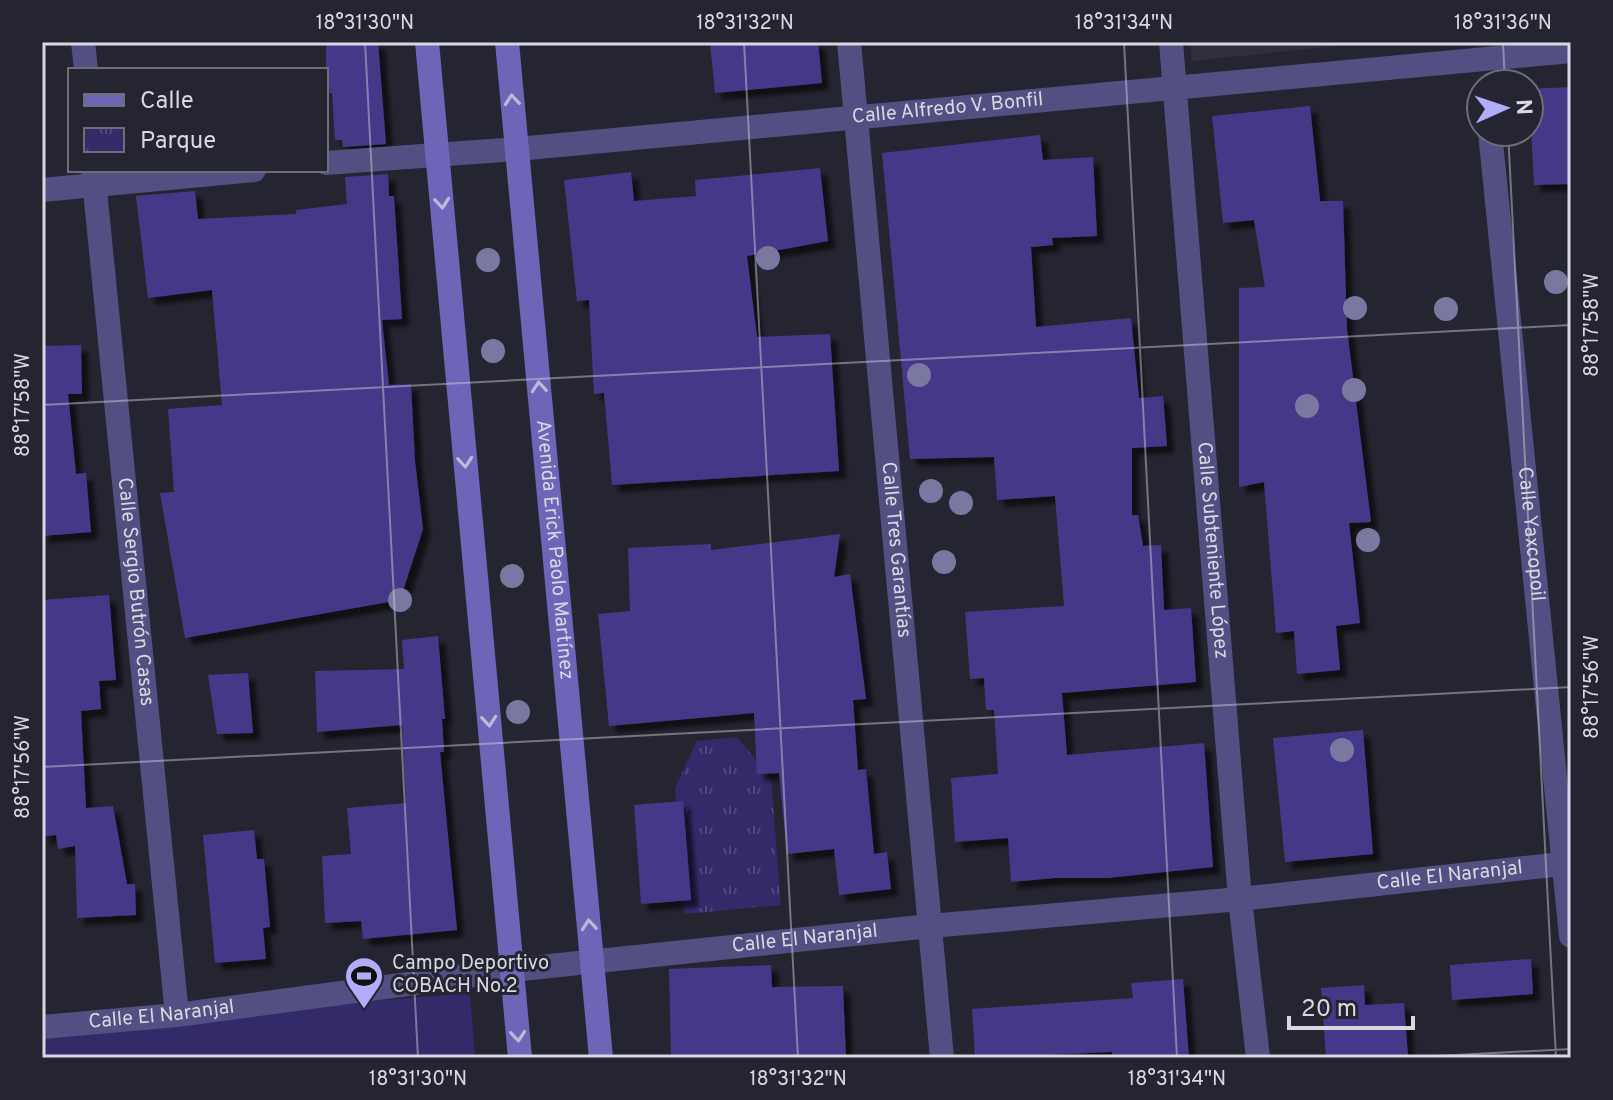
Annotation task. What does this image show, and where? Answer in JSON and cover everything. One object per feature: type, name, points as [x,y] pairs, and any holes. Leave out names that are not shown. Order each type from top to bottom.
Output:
[{"type":"main road","points":[[427,42],[520,1058]]},
{"type":"main road","name":"Avenida Erick Paolo Martínez","points":[[507,42],[601,1058]]},
{"type":"street","points":[[83,42],[86,68]]},
{"type":"street","name":"Calle Tres Garantías","points":[[849,42],[942,1058]]},
{"type":"street","name":"Calle Subteniente López","points":[[1171,42],[1240,899],[1258,1058]]},
{"type":"street","name":"Calle Alfredo V. Bonfil","points":[[1501,68],[1571,51]]},
{"type":"street","name":"Calle Alfredo V. Bonfil","points":[[328,163],[517,149],[1176,89],[1465,73]]},
{"type":"street","name":"Calle Yaxcopoil","points":[[1492,148],[1568,863],[1571,936]]},
{"type":"street","points":[[42,190],[94,177],[208,172]]},
{"type":"street","name":"Calle Sergio Butrón Casas","points":[[94,177],[177,1015]]},
{"type":"street","name":"Calle El Naranjal","points":[[42,1027],[177,1015],[512,970],[930,926],[1240,899],[1568,863]]},
{"type":"shaded area","points":[[1190,42],[1374,42],[1192,61]]},
{"type":"green space","points":[[737,737],[771,778],[781,905],[684,914],[675,788],[697,741]]},
{"type":"green space","name":"Campo Deportivo COBACH No.2","points":[[470,993],[475,1058],[42,1058],[42,1027]]},
{"type":"building","points":[[326,42],[378,42],[386,144],[343,147],[342,140],[335,140],[332,93],[328,93]]},
{"type":"building","points":[[710,42],[818,42],[822,83],[715,93]]},
{"type":"building","points":[[1571,87],[1571,184],[1534,185],[1532,148],[1545,148],[1545,88]]},
{"type":"building","points":[[1310,106],[1320,201],[1343,201],[1347,329],[1371,522],[1349,523],[1360,623],[1336,626],[1340,670],[1297,674],[1294,631],[1276,633],[1264,482],[1239,487],[1239,288],[1265,287],[1254,220],[1223,223],[1212,116]]},
{"type":"building","points":[[1040,135],[1043,160],[1093,157],[1097,236],[1052,238],[1053,245],[1031,247],[1036,327],[1131,318],[1139,398],[1163,396],[1167,446],[1132,448],[1132,515],[1138,515],[1143,546],[1161,545],[1164,610],[1191,608],[1196,682],[1062,693],[1067,755],[1204,743],[1213,867],[1107,878],[1011,882],[1008,838],[955,842],[951,778],[998,774],[994,710],[986,710],[984,678],[970,679],[965,612],[1064,606],[1055,496],[997,500],[994,457],[910,459],[882,153]]},
{"type":"building","points":[[820,168],[828,241],[747,256],[757,337],[830,334],[839,471],[612,485],[604,393],[594,394],[589,300],[577,301],[564,180],[631,172],[634,201],[696,196],[695,180]]},
{"type":"building","points":[[388,174],[389,196],[394,196],[402,319],[382,320],[389,385],[411,384],[423,529],[400,600],[185,638],[160,493],[174,492],[168,409],[222,405],[212,290],[148,298],[136,196],[195,191],[198,219],[296,214],[296,210],[347,204],[345,177]]},
{"type":"building","points":[[81,345],[82,394],[68,394],[76,474],[86,473],[91,532],[42,536],[42,346]]},
{"type":"building","points":[[840,534],[834,577],[850,574],[866,699],[853,700],[858,770],[866,769],[874,854],[887,852],[891,889],[839,895],[834,849],[787,854],[779,773],[757,774],[754,713],[609,726],[598,614],[630,611],[628,548],[711,544],[711,550]]},
{"type":"building","points":[[109,595],[116,680],[99,681],[101,709],[81,711],[86,808],[113,806],[127,884],[135,884],[136,915],[77,918],[75,846],[58,849],[56,835],[42,837],[42,600]]},
{"type":"building","points":[[438,636],[445,719],[442,719],[444,752],[440,752],[457,930],[363,939],[361,921],[325,923],[322,856],[351,854],[347,808],[406,803],[402,725],[317,732],[315,671],[404,669],[402,640]]},
{"type":"building","points":[[248,673],[253,733],[217,734],[208,675]]},
{"type":"building","points":[[1363,730],[1373,854],[1285,862],[1273,738]]},
{"type":"building","points":[[683,801],[691,900],[641,904],[634,805]]},
{"type":"building","points":[[254,830],[257,859],[264,859],[270,927],[263,928],[266,959],[215,963],[203,835]]},
{"type":"building","points":[[1531,959],[1533,994],[1452,1000],[1450,965]]},
{"type":"building","points":[[771,965],[772,987],[843,986],[846,1058],[671,1058],[669,969]]},
{"type":"building","points":[[1183,979],[1189,1058],[1113,1058],[1112,1052],[975,1058],[972,1009],[1133,998],[1131,983]]},
{"type":"building","points":[[1364,985],[1365,1005],[1404,1003],[1408,1056],[1326,1058],[1321,988]]},
{"type":"place","name":"Campo Deportivo COBACH No.2","points":[[364,1010]]}]
